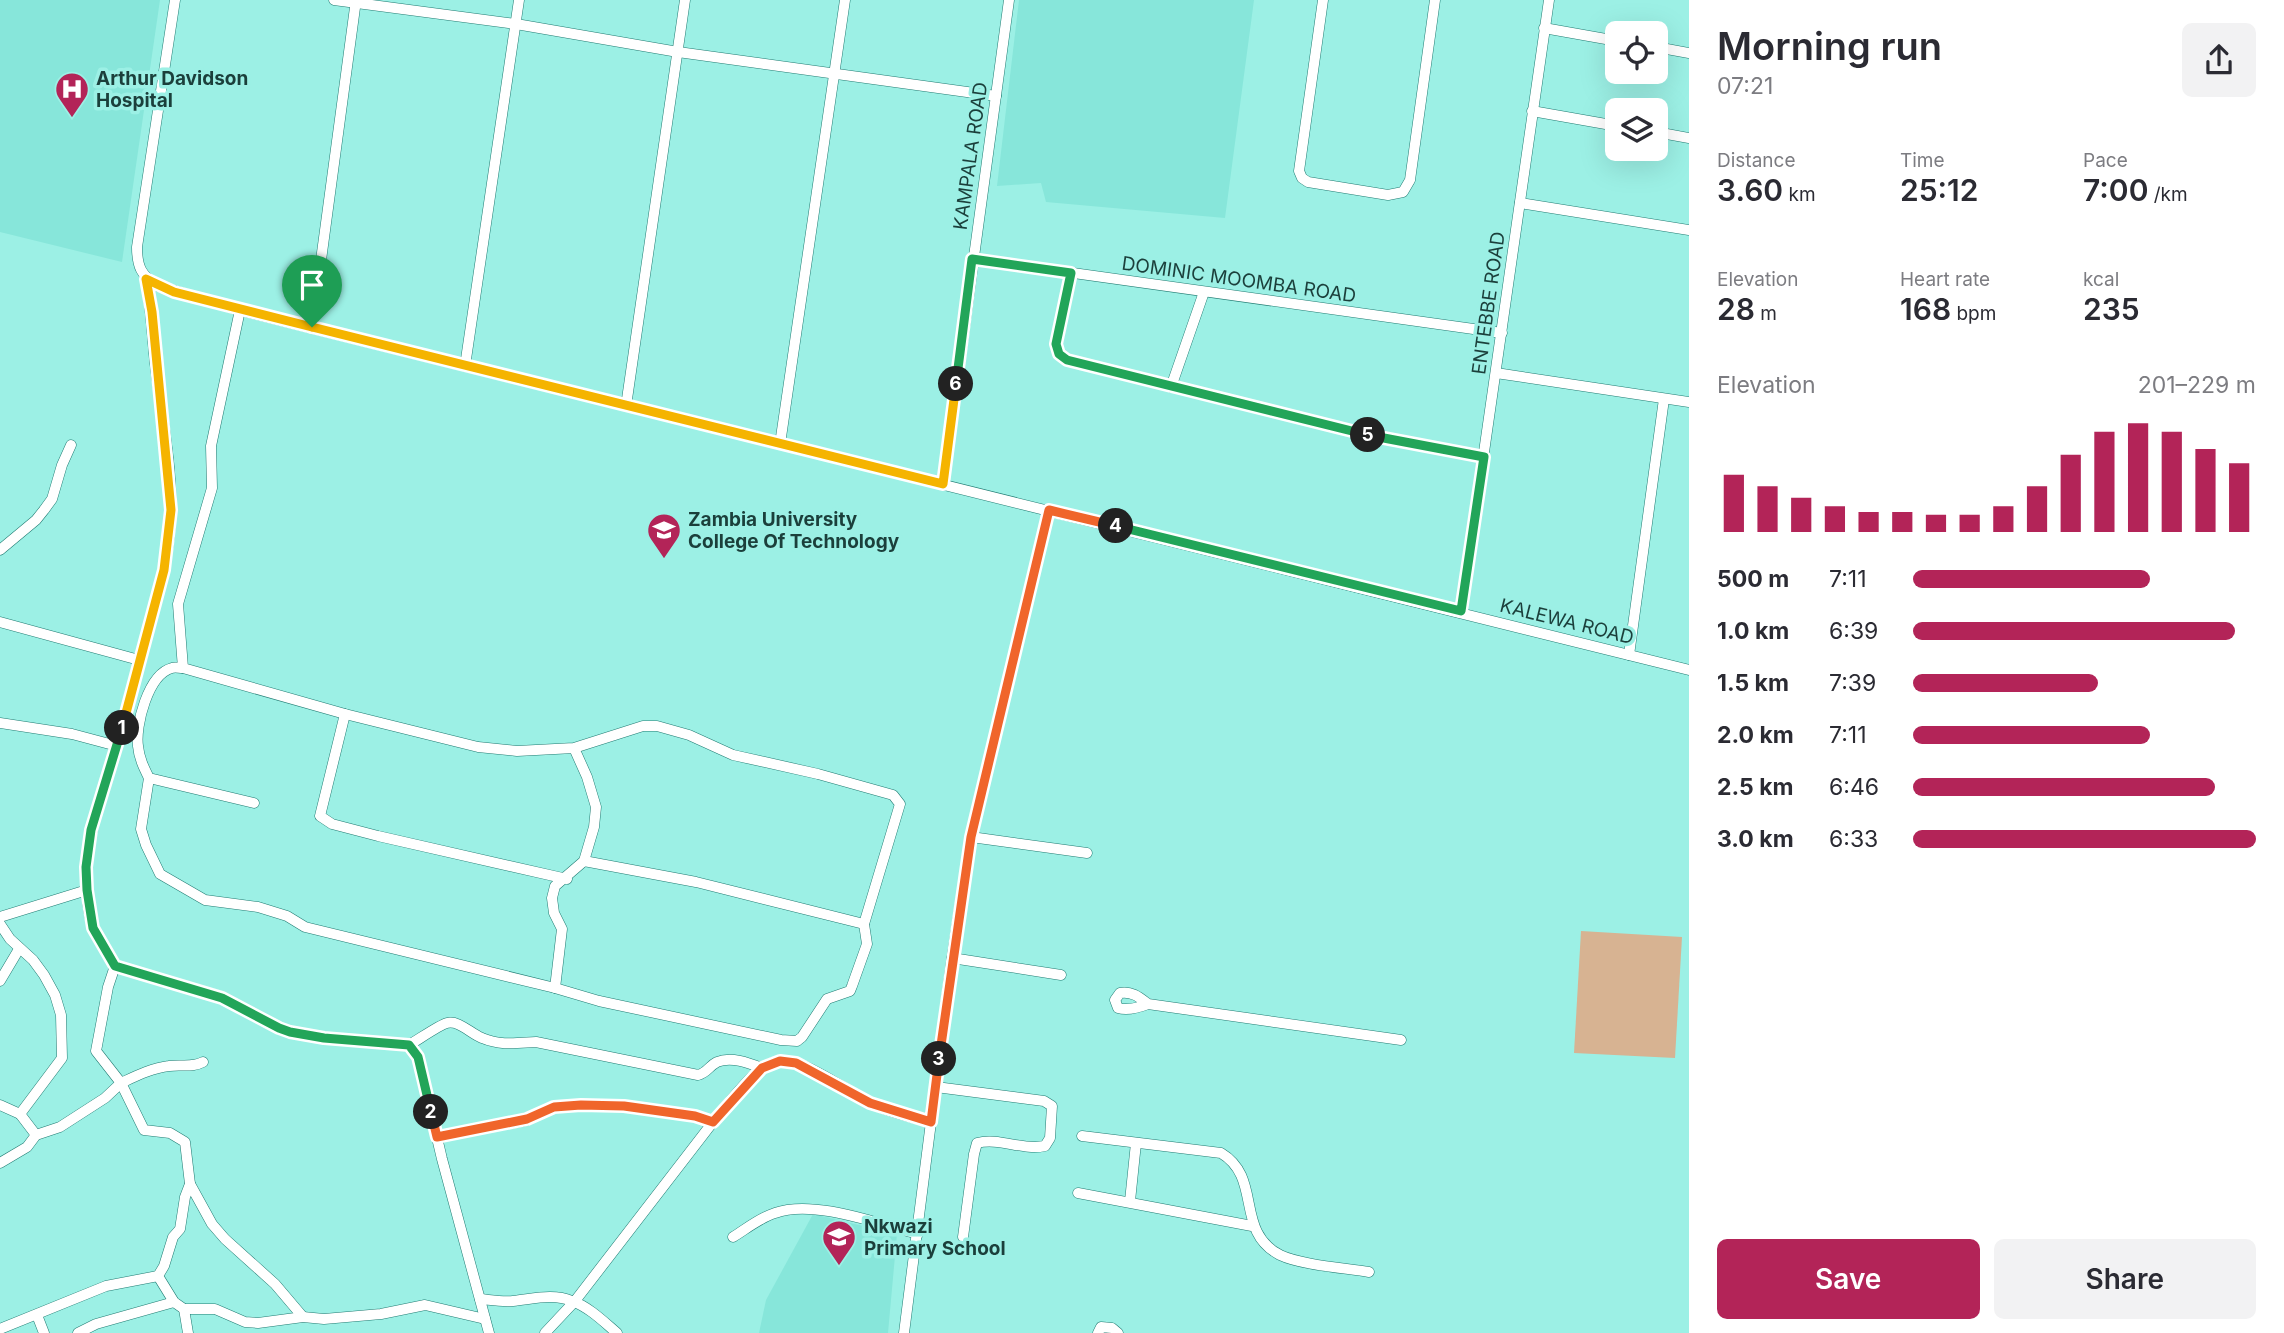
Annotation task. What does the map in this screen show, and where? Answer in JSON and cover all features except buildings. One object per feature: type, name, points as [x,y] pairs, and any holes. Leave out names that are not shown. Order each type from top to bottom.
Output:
[{"type":"street","points":[[175,0],[137,247],[139,268],[146,279],[152,312],[171,510],[164,570],[117,746],[91,830],[86,867],[93,928],[115,966],[222,998],[290,1032],[324,1038],[409,1045],[440,1026],[452,1023],[494,1043],[524,1045],[536,1042],[698,1075],[706,1073],[716,1062],[726,1060],[737,1060],[762,1068]]},
{"type":"street","points":[[334,0],[516,24],[678,52],[996,96]]},
{"type":"street","points":[[465,366],[519,0]]},
{"type":"street","points":[[626,406],[684,0]]},
{"type":"street","points":[[780,444],[845,0]]},
{"type":"street","name":"KAMPALA ROAD","points":[[943,484],[1009,0]]},
{"type":"street","points":[[1323,0],[1299,172],[1308,182],[1388,195],[1403,192],[1410,180],[1435,0]]},
{"type":"street","name":"ENTEBBE ROAD","points":[[1461,611],[1549,0]]},
{"type":"street","points":[[312,327],[355,2]]},
{"type":"street","points":[[1544,28],[1605,39]]},
{"type":"street","points":[[1668,49],[1689,53]]},
{"type":"street","points":[[1532,111],[1605,123]]},
{"type":"street","points":[[1668,134],[1689,138]]},
{"type":"street","points":[[1520,203],[1689,230]]},
{"type":"street","name":"DOMINIC MOOMBA ROAD","points":[[972,259],[1502,333]]},
{"type":"street","points":[[1071,273],[1056,344],[1059,354],[1067,360],[1378,437],[1484,457]]},
{"type":"street","name":"KALEWA ROAD","points":[[146,279],[174,292],[240,310],[1461,611],[1689,670]]},
{"type":"street","points":[[1171,387],[1204,292]]},
{"type":"street","points":[[183,668],[178,604],[212,488],[211,446],[240,310]]},
{"type":"street","points":[[1496,373],[1689,402]]},
{"type":"street","points":[[1629,655],[1664,399]]},
{"type":"street","points":[[0,550],[36,520],[52,499],[71,445]]},
{"type":"street","points":[[904,1333],[971,837],[1049,510]]},
{"type":"street","points":[[0,622],[139,660]]},
{"type":"street","points":[[172,668],[183,668],[345,714],[478,747],[517,751],[574,748],[643,726],[657,726],[689,735],[733,755],[818,774],[893,795],[900,804],[864,924],[867,944],[850,991],[827,999],[809,1030],[797,1041],[781,1040],[599,1001],[305,927],[287,916],[265,909],[205,900],[189,893],[160,874],[145,845],[141,829],[149,778],[141,762],[137,741],[149,691],[164,673],[172,668]]},
{"type":"street","points":[[345,714],[320,816],[332,824],[378,836],[566,879]]},
{"type":"street","points":[[0,723],[72,734],[117,746]]},
{"type":"street","points":[[555,988],[562,929],[554,913],[552,898],[555,887],[584,861],[594,827],[596,807],[574,748]]},
{"type":"street","points":[[149,778],[254,803]]},
{"type":"street","points":[[971,837],[1087,853]]},
{"type":"street","points":[[584,861],[696,881],[864,924]]},
{"type":"street","points":[[0,917],[87,890]]},
{"type":"street","points":[[0,925],[19,949],[33,960],[55,995],[61,1014],[62,1058],[20,1114]]},
{"type":"street","points":[[0,981],[19,949]]},
{"type":"street","points":[[953,958],[1061,975]]},
{"type":"street","points":[[115,966],[107,987],[96,1051],[121,1083],[144,1130],[170,1133],[185,1142],[190,1184],[212,1224],[275,1284],[303,1317]]},
{"type":"street","points":[[1148,1004],[1401,1040]]},
{"type":"street","points":[[409,1045],[418,1057],[489,1333]]},
{"type":"street","points":[[545,1333],[575,1301],[713,1122],[762,1068],[780,1061],[796,1063],[870,1103],[931,1122]]},
{"type":"street","points":[[0,1163],[27,1147],[36,1135],[60,1127],[132,1077],[160,1068],[197,1065],[203,1062]]},
{"type":"street","points":[[936,1087],[1044,1101],[1052,1106],[1050,1138],[1045,1146],[977,1143],[963,1237]]},
{"type":"street","points":[[0,1105],[20,1114],[36,1135]]},
{"type":"street","points":[[437,1137],[527,1119],[554,1107],[581,1105],[624,1106],[695,1116],[713,1122]]},
{"type":"street","points":[[1082,1136],[1210,1150],[1229,1158],[1246,1184],[1252,1226],[1260,1239],[1281,1255],[1294,1259],[1370,1272]]},
{"type":"street","points":[[1129,1201],[1136,1143]]},
{"type":"street","points":[[0,1329],[106,1286],[158,1276],[173,1237],[180,1228],[190,1184]]},
{"type":"street","points":[[1078,1193],[1252,1226]]},
{"type":"street","points":[[733,1237],[773,1213],[796,1208],[829,1212],[918,1234]]},
{"type":"street","points":[[158,1276],[174,1302],[184,1309],[215,1309],[245,1322],[382,1314],[425,1305],[485,1318]]},
{"type":"street","points":[[480,1298],[500,1301],[550,1297],[575,1301],[617,1333]]},
{"type":"street","points":[[78,1333],[96,1324],[174,1302]]},
{"type":"street","points":[[184,1309],[188,1333]]},
{"type":"street","points":[[37,1315],[44,1333]]},
{"type":"street","points":[[1098,1333],[1101,1327],[1118,1333]]},
{"type":"shaded area","name":"Arthur Davidson Hospital","points":[[0,0],[160,0],[122,262],[0,232]]},
{"type":"shaded area","points":[[1019,0],[1254,0],[1225,218],[1046,202],[1041,183],[997,186]]},
{"type":"shaded area","points":[[1581,931],[1682,937],[1675,1058],[1574,1053]]},
{"type":"shaded area","name":"Nkwazi Primary School","points":[[813,1214],[897,1234],[888,1333],[759,1333],[766,1300]]},
{"type":"place","name":"Arthur Davidson Hospital","points":[[72,119]]},
{"type":"place","name":"Zambia University College Of Technology","points":[[664,560]]},
{"type":"place","name":"Nkwazi Primary School","points":[[839,1267]]},
{"type":"route","points":[[972,259],[1071,273],[1056,344],[1062,358],[1378,437],[1484,457],[1461,611],[1049,510],[971,837],[931,1122],[884,1109],[796,1063],[780,1061],[762,1068],[713,1122],[695,1116],[624,1106],[581,1105],[554,1107],[527,1119],[437,1137],[418,1057],[409,1045],[324,1038],[290,1032],[202,990],[167,983],[115,966],[93,928],[89,913],[86,867],[91,830],[128,710],[164,570],[169,538],[171,510],[168,462],[146,279],[174,292],[312,327],[943,484],[972,259]]}]
